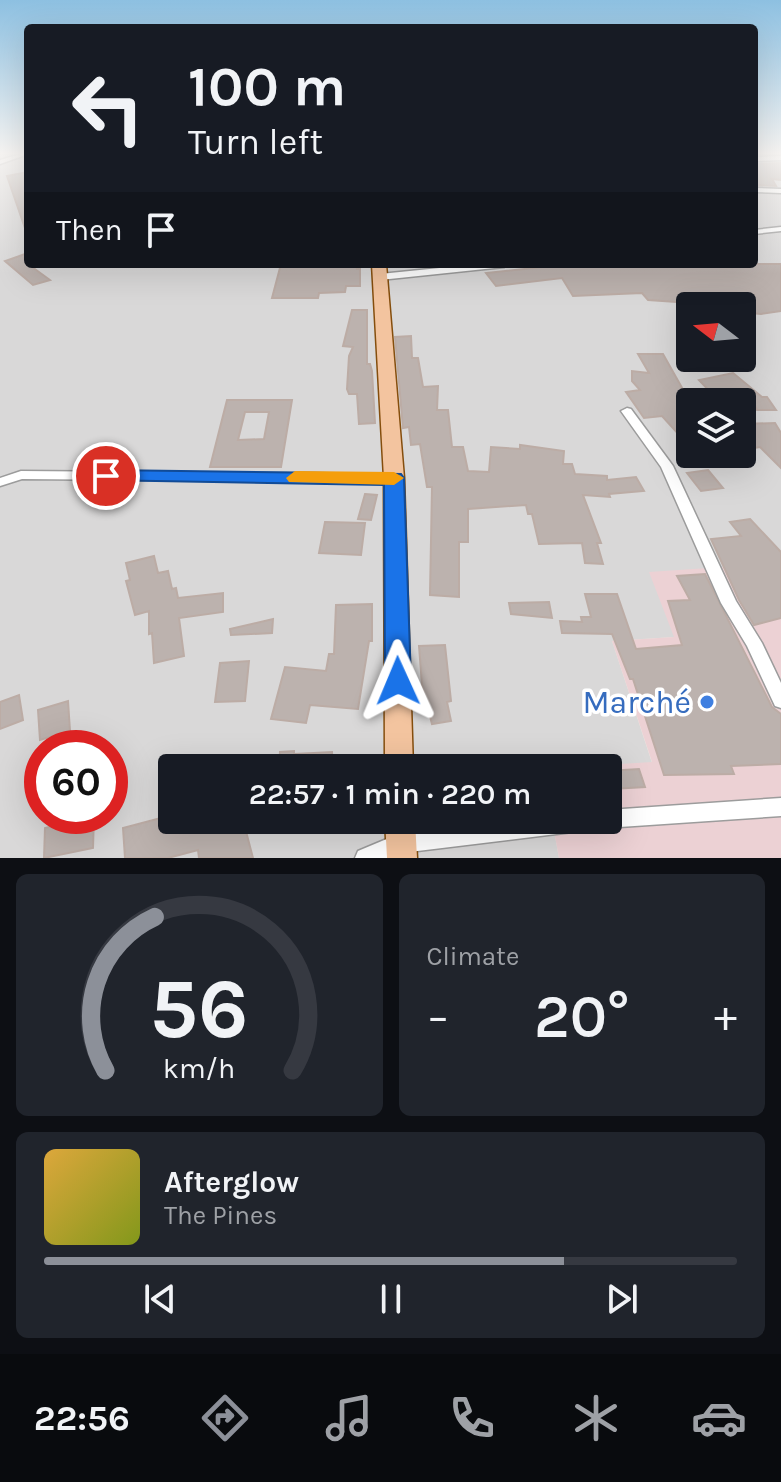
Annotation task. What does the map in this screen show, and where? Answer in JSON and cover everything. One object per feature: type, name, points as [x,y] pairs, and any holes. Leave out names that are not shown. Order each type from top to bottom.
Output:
[{"type":"main road","points":[[379,271],[394,478],[399,754]]},
{"type":"street","points":[[758,232],[781,229]]},
{"type":"street","points":[[379,271],[431,268]]},
{"type":"street","points":[[627,411],[667,466],[729,603],[754,643],[781,701]]},
{"type":"street","points":[[0,482],[21,475],[394,478]]},
{"type":"street","points":[[622,819],[781,807]]},
{"type":"street","points":[[365,858],[401,840],[461,834]]},
{"type":"shaded area","points":[[0,194],[24,194],[24,268],[758,268],[758,194],[781,194],[781,563],[674,637],[612,641],[652,763],[622,765],[622,754],[158,754],[158,834],[555,834],[559,858],[0,858]]},
{"type":"shaded area","name":"Marché","points":[[781,563],[781,858],[559,858],[555,834],[622,834],[622,764],[652,762],[612,641],[674,637],[649,572]]},
{"type":"building","points":[[13,194],[24,194],[24,225]]},
{"type":"building","points":[[24,254],[24,268],[34,268],[50,280],[33,285],[5,261]]},
{"type":"building","points":[[758,264],[781,264],[781,311],[756,314],[756,292],[676,292],[676,302],[648,300],[642,293],[573,296],[562,278],[496,286],[486,273],[533,268],[758,268]]},
{"type":"building","points":[[280,268],[360,269],[360,286],[346,286],[345,292],[319,293],[318,298],[272,298]]},
{"type":"building","points":[[352,310],[367,310],[367,364],[370,364],[372,371],[375,423],[359,424],[357,394],[349,394],[347,389],[349,356],[353,347],[343,346]]},
{"type":"building","points":[[411,336],[412,358],[418,358],[423,387],[438,386],[437,410],[448,410],[452,447],[463,447],[468,471],[489,472],[491,447],[520,449],[520,445],[564,451],[563,464],[572,464],[575,474],[607,476],[607,480],[636,477],[644,491],[609,494],[610,497],[583,495],[601,543],[597,543],[603,564],[585,563],[582,543],[539,544],[532,514],[528,514],[526,505],[468,509],[468,542],[459,542],[459,597],[430,595],[432,487],[427,487],[420,444],[411,445],[409,427],[403,428],[395,337]]},
{"type":"building","points":[[638,354],[663,354],[682,388],[676,388],[676,432],[662,416],[644,418],[626,392],[640,390],[632,381],[632,371],[649,373]]},
{"type":"building","points":[[733,373],[751,388],[707,388],[699,380]]},
{"type":"building","points":[[756,392],[767,397],[776,410],[757,410]]},
{"type":"building","points":[[227,400],[292,400],[281,467],[210,467]],"holes":[[[245,412],[269,412],[264,439],[238,440]]]},
{"type":"building","points":[[775,423],[781,433],[781,468],[760,447],[756,448],[756,424]]},
{"type":"building","points":[[708,470],[723,488],[701,491],[687,473]]},
{"type":"building","points":[[365,494],[377,495],[371,520],[358,519]]},
{"type":"building","points":[[750,519],[781,552],[781,618],[754,625],[711,539],[741,536],[730,522]]},
{"type":"building","points":[[325,522],[365,523],[361,555],[319,553]]},
{"type":"building","points":[[154,556],[158,573],[168,571],[172,589],[176,588],[178,598],[223,593],[223,612],[179,618],[184,656],[154,663],[149,611],[135,615],[126,581],[130,580],[126,563]]},
{"type":"building","points":[[705,574],[772,707],[781,714],[781,764],[731,766],[734,774],[664,775],[633,679],[630,679],[612,634],[562,633],[560,621],[582,622],[581,617],[591,617],[585,594],[617,594],[636,649],[682,645],[668,601],[690,600],[677,576]]},
{"type":"building","points":[[549,602],[552,618],[511,614],[509,603]]},
{"type":"building","points":[[372,604],[372,641],[369,641],[358,709],[310,705],[306,723],[271,719],[285,667],[326,671],[329,654],[334,654],[336,605]]},
{"type":"building","points":[[273,619],[272,633],[231,635],[230,629]]},
{"type":"building","points":[[445,645],[451,701],[447,702],[451,721],[432,724],[422,685],[419,646]]},
{"type":"building","points":[[249,661],[245,701],[215,702],[220,663]]},
{"type":"building","points":[[19,695],[23,720],[0,729],[0,702]]},
{"type":"building","points":[[68,701],[70,730],[39,730],[38,710]]},
{"type":"building","points":[[639,769],[645,787],[622,788],[622,770]]},
{"type":"building","points":[[158,819],[158,834],[247,834],[253,858],[199,858],[198,850],[168,858],[125,858],[123,834],[128,834],[128,827]]},
{"type":"building","points":[[45,834],[93,834],[93,848],[44,858]]},
{"type":"slow traffic","points":[[295,478],[394,478]]},
{"type":"place","name":"Marché","points":[[707,702]]},
{"type":"route","points":[[106,476],[394,478],[398,681]]}]
